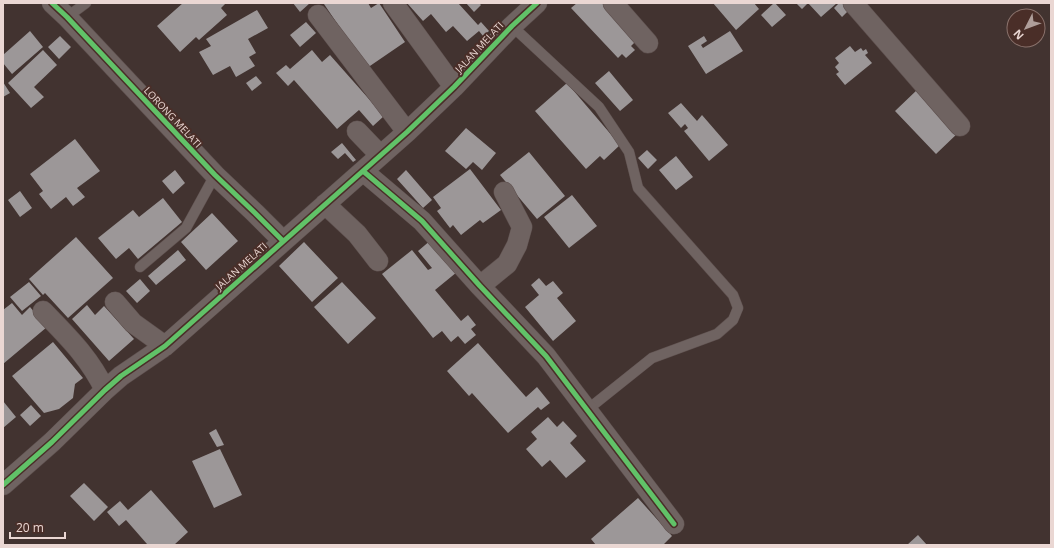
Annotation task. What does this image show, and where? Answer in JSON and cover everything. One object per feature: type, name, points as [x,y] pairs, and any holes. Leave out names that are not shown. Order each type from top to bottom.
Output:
[{"type":"street","name":"LORONG MELATI","points":[[52,3],[215,174],[283,241]]},
{"type":"street","points":[[394,3],[454,87]]},
{"type":"street","name":"JALAN MELATI","points":[[3,485],[52,442],[121,376],[165,346],[407,132],[454,87],[512,26],[537,3]]},
{"type":"street","points":[[613,3],[648,43]]},
{"type":"street","points":[[853,3],[960,126]]},
{"type":"street","points":[[318,15],[407,132]]},
{"type":"street","points":[[357,131],[380,155]]},
{"type":"street","points":[[363,171],[422,221],[480,286],[546,356],[674,524]]},
{"type":"street","points":[[480,286],[507,264],[517,245],[522,227],[504,192]]},
{"type":"street","points":[[325,204],[357,234],[378,261]]},
{"type":"street","points":[[115,302],[133,323],[165,346]]},
{"type":"street","points":[[43,311],[79,348],[96,372],[105,390]]},
{"type":"lane","points":[[67,17],[86,3]]},
{"type":"lane","points":[[512,26],[599,107],[629,152],[638,188],[733,295],[738,308],[733,320],[717,334],[652,358],[587,410]]},
{"type":"lane","points":[[140,267],[186,228],[215,174]]},
{"type":"building","points":[[183,3],[226,3],[221,8],[227,15],[199,40],[196,37],[180,52],[157,26]]},
{"type":"building","points":[[293,3],[310,3],[300,12]]},
{"type":"building","points":[[368,3],[371,8],[379,3],[405,42],[367,68],[324,4]]},
{"type":"building","points":[[407,3],[458,3],[478,25],[481,22],[489,31],[483,36],[479,31],[467,41],[453,26],[446,32],[431,14],[423,21]]},
{"type":"building","points":[[466,3],[479,3],[481,5],[474,12]]},
{"type":"building","points":[[577,3],[603,3],[636,41],[631,46],[635,50],[626,58],[622,54],[618,58],[571,8]]},
{"type":"building","points":[[713,3],[754,3],[759,9],[736,30]]},
{"type":"building","points":[[774,3],[786,15],[772,27],[761,15]]},
{"type":"building","points":[[796,3],[808,3],[802,9]]},
{"type":"building","points":[[808,3],[837,3],[821,17]]},
{"type":"building","points":[[839,3],[850,3],[853,6],[842,17],[834,8]]},
{"type":"building","points":[[257,10],[268,28],[248,39],[256,53],[249,57],[255,66],[236,77],[230,66],[213,75],[199,52],[211,46],[206,39]]},
{"type":"building","points":[[306,22],[316,33],[300,47],[290,35]]},
{"type":"building","points":[[30,31],[43,47],[12,74],[3,63],[3,55]]},
{"type":"building","points":[[730,31],[743,51],[706,74],[688,46],[704,36],[707,41],[701,45],[703,48]]},
{"type":"building","points":[[60,36],[71,47],[59,59],[48,47]]},
{"type":"building","points":[[850,46],[855,52],[861,48],[863,51],[866,49],[868,53],[865,55],[872,63],[845,85],[836,74],[839,72],[835,67],[839,63],[835,58]]},
{"type":"building","points":[[43,50],[57,65],[34,87],[44,97],[31,108],[8,83]]},
{"type":"building","points":[[312,50],[322,62],[330,55],[384,116],[373,126],[359,110],[337,129],[294,80],[288,86],[276,73],[286,65],[290,69]]},
{"type":"building","points":[[609,71],[633,100],[620,111],[595,83]]},
{"type":"building","points":[[256,76],[262,83],[252,91],[246,83]]},
{"type":"building","points":[[3,82],[10,93],[3,97]]},
{"type":"building","points":[[567,83],[620,145],[604,160],[600,156],[586,169],[535,111]]},
{"type":"building","points":[[918,89],[959,132],[936,154],[895,111]]},
{"type":"building","points":[[681,103],[697,121],[702,115],[728,145],[709,161],[684,131],[688,128],[685,124],[681,128],[668,113]]},
{"type":"building","points":[[466,128],[496,153],[482,170],[473,162],[466,169],[445,151]]},
{"type":"building","points":[[75,139],[100,171],[77,188],[85,197],[73,206],[66,197],[51,209],[39,194],[43,191],[30,174]]},
{"type":"building","points":[[342,143],[356,160],[353,162],[345,153],[338,159],[331,152]]},
{"type":"building","points":[[647,150],[657,160],[648,169],[638,158]]},
{"type":"building","points":[[529,152],[565,196],[537,219],[500,175]]},
{"type":"building","points":[[676,156],[693,177],[676,190],[659,170]]},
{"type":"building","points":[[470,169],[501,210],[483,223],[480,220],[461,235],[453,225],[450,228],[437,211],[441,208],[433,197]]},
{"type":"building","points":[[175,170],[185,183],[173,194],[162,181]]},
{"type":"building","points":[[406,170],[432,200],[423,208],[397,179]]},
{"type":"building","points":[[20,191],[32,208],[20,217],[8,200]]},
{"type":"building","points":[[572,195],[597,226],[569,248],[544,217]]},
{"type":"building","points":[[163,198],[182,222],[138,259],[129,248],[116,259],[98,238],[133,210],[139,217]]},
{"type":"building","points":[[212,213],[238,241],[206,270],[181,242]]},
{"type":"building","points":[[76,237],[113,278],[68,318],[45,293],[43,295],[29,279]]},
{"type":"building","points":[[431,240],[457,272],[435,290],[461,321],[468,315],[476,325],[471,329],[476,335],[465,344],[458,336],[451,342],[442,331],[433,338],[382,274],[412,250],[428,270],[432,268],[418,251]]},
{"type":"building","points":[[304,242],[338,278],[312,302],[279,266]]},
{"type":"building","points":[[178,250],[186,260],[156,285],[148,276]]},
{"type":"building","points":[[539,278],[546,286],[553,281],[563,293],[557,298],[576,321],[553,341],[525,307],[539,295],[531,285]]},
{"type":"building","points":[[140,279],[150,291],[137,303],[126,291]]},
{"type":"building","points":[[29,282],[41,296],[22,311],[10,297]]},
{"type":"building","points":[[342,282],[376,318],[348,344],[314,307]]},
{"type":"building","points":[[12,303],[22,315],[30,307],[47,327],[3,364],[3,310]]},
{"type":"building","points":[[87,305],[95,315],[104,306],[134,339],[109,361],[72,319]]},
{"type":"building","points":[[53,342],[83,378],[75,384],[73,398],[59,409],[44,413],[12,376]]},
{"type":"building","points":[[478,343],[526,397],[537,387],[550,403],[541,410],[538,407],[508,433],[472,393],[469,396],[447,371]]},
{"type":"building","points":[[3,401],[16,417],[3,428]]},
{"type":"building","points":[[31,405],[41,416],[30,426],[20,415]]},
{"type":"building","points":[[548,417],[557,427],[563,421],[577,436],[570,443],[586,461],[566,478],[550,460],[542,467],[526,449],[537,439],[531,432]]},
{"type":"building","points":[[216,429],[224,445],[217,447],[209,433]]},
{"type":"building","points":[[220,449],[242,495],[214,508],[192,461]]},
{"type":"building","points":[[84,483],[108,507],[94,521],[70,496]]},
{"type":"building","points":[[151,490],[188,532],[174,545],[146,545],[147,544],[126,520],[119,526],[107,512],[120,501],[128,510]]},
{"type":"building","points":[[638,498],[672,536],[663,545],[596,545],[591,539]]},
{"type":"building","points":[[918,535],[927,545],[907,545]]},
{"type":"cycle path","points":[[52,3],[67,17],[215,175],[283,241]]},
{"type":"cycle path","points":[[3,485],[52,442],[121,376],[165,346],[407,132],[454,87],[512,26],[537,3]]},
{"type":"cycle path","points":[[363,171],[422,221],[480,286],[546,356],[674,524]]}]
